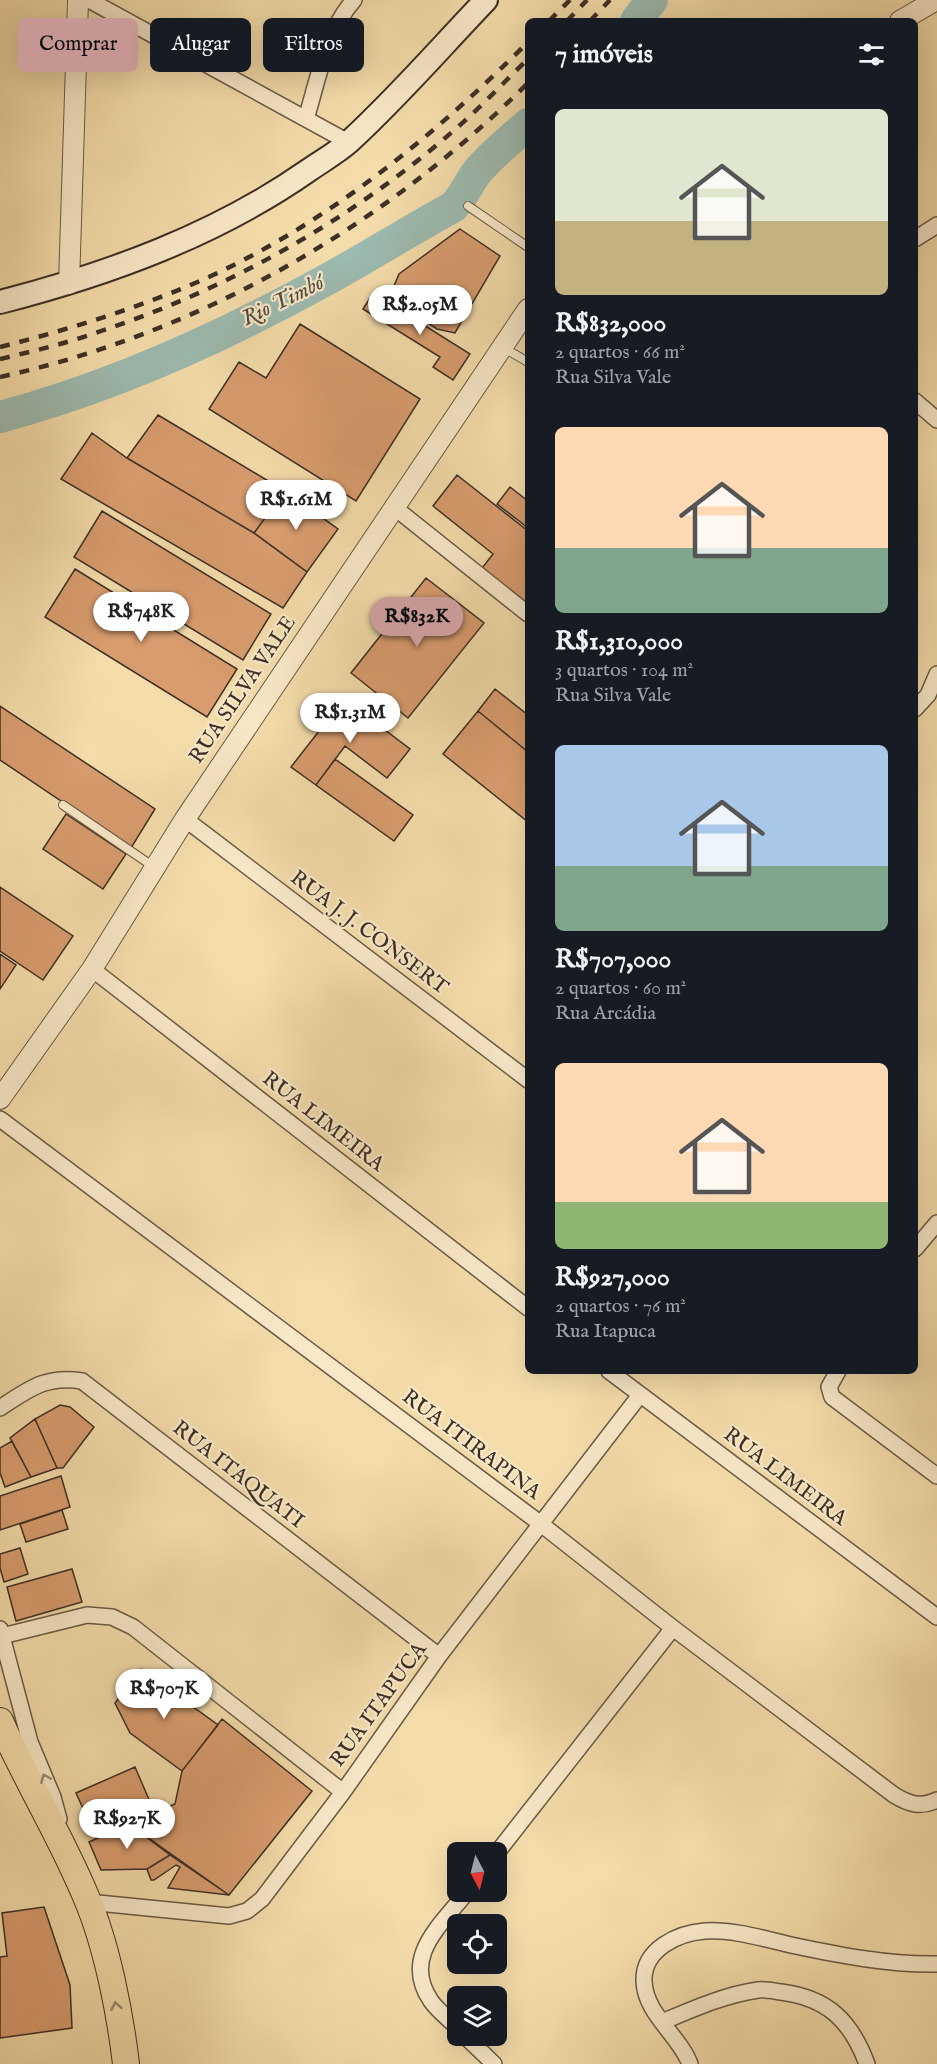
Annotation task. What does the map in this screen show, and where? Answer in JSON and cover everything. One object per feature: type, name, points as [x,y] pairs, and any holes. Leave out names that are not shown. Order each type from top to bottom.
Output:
[{"type":"main road","points":[[0,302],[69,284],[200,233],[254,205],[348,142],[486,0]]},
{"type":"main road","points":[[0,1721],[7,1749],[68,1854],[88,1902],[110,1975],[126,2064]]},
{"type":"street","points":[[69,284],[78,0]]},
{"type":"street","points":[[89,0],[348,142]]},
{"type":"street","points":[[306,119],[332,37],[341,18],[354,0]]},
{"type":"street","points":[[905,18],[936,0]]},
{"type":"street","points":[[918,237],[937,225]]},
{"type":"street","name":"RUA SILVA VALE","points":[[0,1099],[92,969],[185,819],[525,313]]},
{"type":"street","points":[[918,404],[937,420]]},
{"type":"street","points":[[395,508],[525,612]]},
{"type":"street","points":[[918,706],[928,695],[937,674]]},
{"type":"street","name":"RUA J. J. CONSERT","points":[[185,819],[525,1078]]},
{"type":"street","name":"RUA LIMEIRA","points":[[92,969],[525,1306]]},
{"type":"street","name":"RUA ITIRAPINA","points":[[0,1119],[541,1524],[673,1628],[894,1795],[915,1805],[927,1805],[937,1800]]},
{"type":"street","points":[[918,1245],[937,1223]]},
{"type":"street","name":"RUA LIMEIRA","points":[[613,1374],[937,1617]]},
{"type":"street","points":[[836,1374],[829,1387],[832,1396],[937,1476]]},
{"type":"street","name":"RUA ITAQUATI","points":[[0,1408],[46,1381],[65,1378],[82,1382],[440,1656]]},
{"type":"street","name":"RUA ITAPUCA","points":[[88,1902],[229,1916],[247,1911],[262,1899],[343,1792],[440,1656],[640,1395]]},
{"type":"street","points":[[68,1854],[53,1797],[30,1742],[18,1704],[1,1632],[87,1615],[112,1617],[133,1627],[343,1792]]},
{"type":"street","points":[[505,1842],[673,1628]]},
{"type":"street","points":[[447,2017],[432,2002],[421,1984],[418,1967],[427,1942],[459,1902]]},
{"type":"street","points":[[690,2064],[684,2049],[662,2022],[646,1993],[644,1980],[646,1965],[652,1955],[664,1944],[678,1937],[705,1931],[732,1932],[806,1948],[876,1959],[937,1964]]},
{"type":"street","points":[[662,2022],[713,2001],[761,1990],[793,1994],[814,2001],[835,2012],[849,2026],[867,2064]]},
{"type":"street","points":[[475,2046],[494,2064]]},
{"type":"lane","points":[[468,206],[525,245]]},
{"type":"lane","points":[[502,347],[525,360]]},
{"type":"lane","points":[[63,805],[155,868]]},
{"type":"building","points":[[460,229],[500,256],[455,333],[437,329],[389,298],[399,274]]},
{"type":"building","points":[[373,293],[470,354],[453,380],[433,367],[440,357],[363,309]]},
{"type":"building","points":[[300,324],[420,399],[356,501],[209,409],[239,362],[266,378]]},
{"type":"building","points":[[158,415],[285,491],[254,533],[127,458]]},
{"type":"building","points":[[92,433],[127,458],[254,533],[307,572],[283,608],[61,479]]},
{"type":"building","points":[[457,475],[525,529],[525,602],[482,568],[493,554],[433,506]]},
{"type":"building","points":[[510,487],[525,499],[525,526],[497,504]]},
{"type":"building","points":[[285,491],[338,529],[307,572],[254,533]]},
{"type":"building","points":[[102,511],[271,614],[243,660],[74,557]]},
{"type":"building","points":[[75,569],[237,669],[207,717],[45,617]]},
{"type":"building","points":[[426,578],[484,623],[408,718],[351,673]]},
{"type":"building","points":[[495,689],[525,713],[525,750],[478,711]]},
{"type":"building","points":[[344,699],[410,749],[387,778],[345,746],[316,785],[291,767]]},
{"type":"building","points":[[0,706],[155,809],[131,848],[0,760]]},
{"type":"building","points":[[478,711],[525,750],[525,820],[443,754]]},
{"type":"building","points":[[335,759],[413,815],[394,841],[316,785]]},
{"type":"building","points":[[66,814],[126,854],[103,889],[43,849]]},
{"type":"building","points":[[0,887],[73,936],[43,980],[0,951]]},
{"type":"building","points":[[0,954],[16,965],[0,989]]},
{"type":"building","points":[[60,1405],[70,1407],[94,1427],[63,1468],[57,1468],[35,1419]]},
{"type":"building","points":[[35,1419],[57,1468],[31,1477],[10,1438]]},
{"type":"building","points":[[12,1441],[31,1477],[5,1487],[0,1473],[0,1448]]},
{"type":"building","points":[[61,1476],[70,1507],[0,1530],[0,1496]]},
{"type":"building","points":[[62,1510],[68,1529],[26,1542],[20,1524]]},
{"type":"building","points":[[20,1548],[28,1574],[4,1582],[0,1568],[0,1554]]},
{"type":"building","points":[[72,1569],[82,1602],[16,1621],[7,1587]]},
{"type":"building","points":[[141,1669],[218,1725],[182,1771],[130,1733],[115,1703]]},
{"type":"building","points":[[222,1719],[312,1791],[229,1895],[133,1827],[138,1820],[175,1804],[182,1771]]},
{"type":"building","points":[[135,1767],[154,1811],[96,1837],[76,1793]]},
{"type":"building","points":[[138,1820],[133,1827],[170,1855],[147,1869],[101,1870],[89,1842]]},
{"type":"building","points":[[170,1855],[229,1895],[168,1888],[180,1867],[176,1865],[151,1880],[147,1869]]},
{"type":"building","points":[[44,1907],[70,1985],[72,2028],[0,2038],[0,1957],[7,1956],[2,1913]]},
{"type":"waterway","name":"Rio Timbó","points":[[638,18],[652,0]]},
{"type":"waterway","name":"Rio Timbó","points":[[0,417],[81,392],[161,361],[278,306],[333,276],[453,207],[483,165],[525,127]]},
{"type":"railway","points":[[552,18],[570,0]]},
{"type":"railway","points":[[570,18],[587,0]]},
{"type":"railway","points":[[593,18],[610,0]]},
{"type":"railway","points":[[0,347],[140,305],[234,265],[281,239],[326,211],[411,149],[525,45]]},
{"type":"railway","points":[[0,359],[76,339],[149,314],[197,294],[290,246],[335,220],[419,159],[468,118],[525,62]]},
{"type":"railway","points":[[0,377],[74,358],[146,333],[217,303],[285,268],[350,228],[412,184],[472,135],[525,86]]}]
